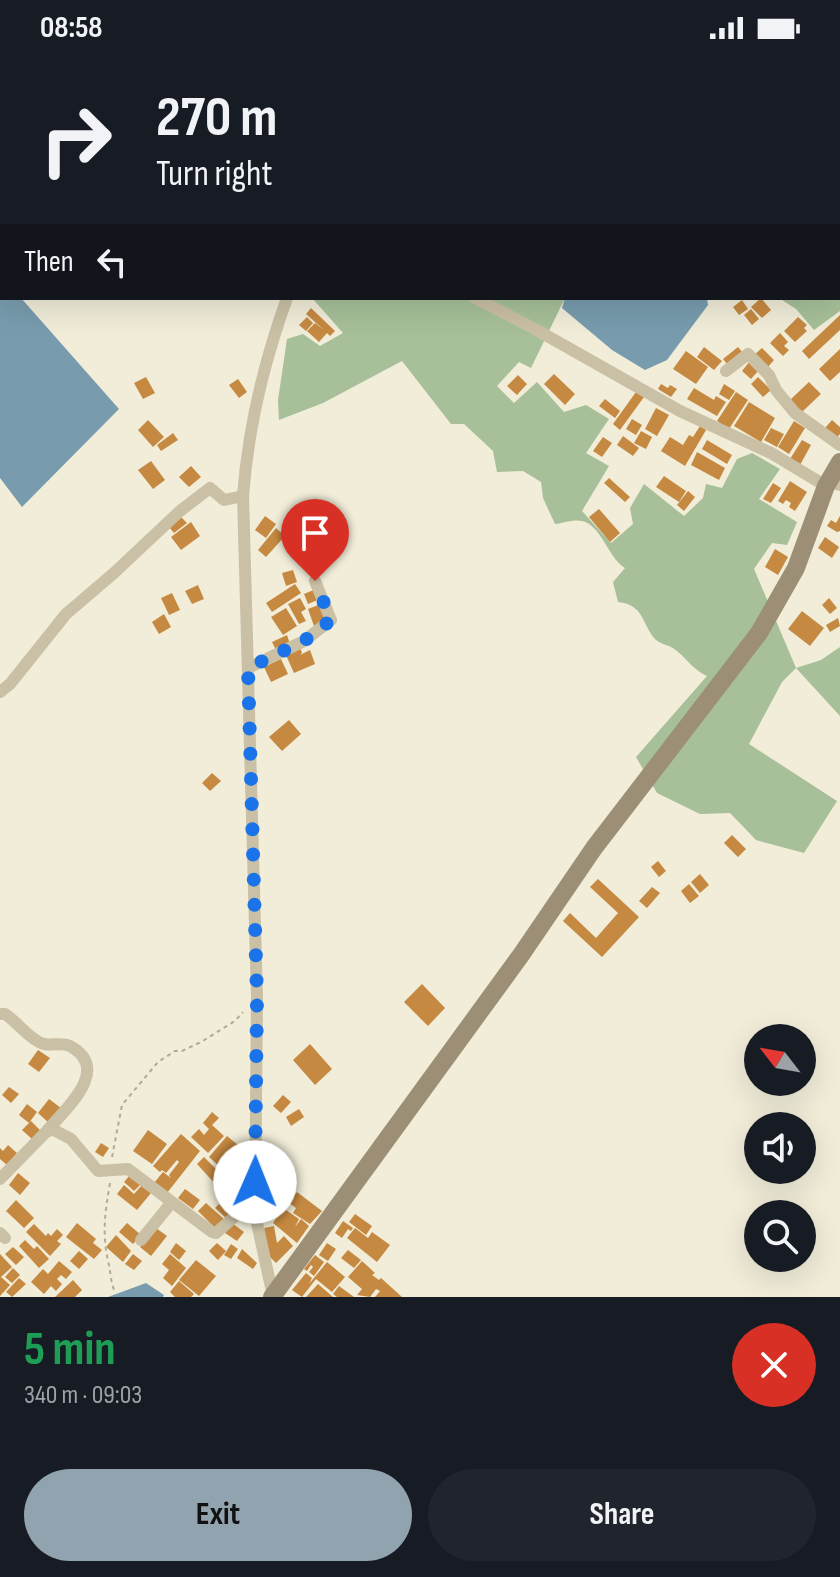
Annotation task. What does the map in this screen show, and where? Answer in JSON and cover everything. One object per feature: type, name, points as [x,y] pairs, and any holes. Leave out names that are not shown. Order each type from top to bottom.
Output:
[{"type":"main road","points":[[273,1296],[512,968],[594,848],[759,633],[796,568],[833,486],[840,462]]},
{"type":"street","points":[[273,1296],[255,1214],[257,1002],[243,496],[250,432],[270,345],[286,300]]},
{"type":"street","points":[[479,300],[680,411],[833,486]]},
{"type":"street","points":[[726,371],[748,354],[769,375],[776,390],[795,413],[840,445]]},
{"type":"street","points":[[0,692],[10,684],[66,614],[180,511],[210,488],[224,500],[243,496]]},
{"type":"street","points":[[248,668],[304,641],[331,620],[315,581]]},
{"type":"street","points":[[0,1014],[15,1020],[38,1042],[70,1046],[84,1060],[87,1081],[84,1089],[45,1133],[0,1179]]},
{"type":"street","points":[[45,1133],[52,1129],[71,1139],[98,1171],[128,1169],[212,1232],[216,1233],[242,1210],[255,1214]]},
{"type":"street","points":[[141,1240],[172,1202]]},
{"type":"path","points":[[115,1292],[109,1280],[109,1262],[103,1245],[114,1138],[122,1105],[158,1062],[175,1051],[201,1042],[235,1021],[246,1008],[257,1002]]},
{"type":"green space","points":[[314,300],[564,300],[531,368],[519,362],[497,386],[514,403],[537,382],[564,412],[586,405],[609,419],[586,453],[609,466],[582,511],[611,543],[633,524],[630,508],[644,484],[684,516],[703,498],[706,484],[722,488],[737,459],[752,453],[780,469],[759,499],[797,522],[787,545],[772,543],[754,569],[796,668],[782,682],[749,744],[837,801],[804,853],[756,840],[730,813],[700,814],[657,793],[636,757],[707,676],[673,648],[656,640],[638,611],[618,602],[613,582],[625,568],[600,535],[589,524],[579,521],[555,524],[543,498],[541,482],[523,471],[497,472],[493,451],[464,424],[451,424],[402,361],[323,403],[279,420],[278,400],[287,339],[303,334],[320,346],[343,333]]},
{"type":"green space","points":[[782,300],[840,300],[840,311],[814,330],[796,309]]},
{"type":"green space","points":[[840,647],[840,716],[796,668],[821,660]]},
{"type":"water","points":[[0,300],[23,300],[119,409],[22,507],[0,478]]},
{"type":"water","points":[[564,300],[707,300],[708,305],[667,360],[645,370],[612,350],[562,308]]},
{"type":"water","points":[[146,1283],[163,1297],[108,1297]]},
{"type":"building","points":[[742,300],[748,309],[739,315],[733,307]]},
{"type":"building","points":[[763,300],[771,310],[762,318],[751,307]]},
{"type":"building","points":[[311,308],[335,331],[330,336],[327,333],[319,342],[307,331],[315,323],[324,330],[306,314]]},
{"type":"building","points":[[751,309],[759,319],[752,325],[744,315]]},
{"type":"building","points":[[840,315],[840,330],[809,359],[802,351]]},
{"type":"building","points":[[307,317],[313,323],[306,331],[299,325]]},
{"type":"building","points":[[798,317],[807,325],[804,328],[807,331],[795,342],[784,331]]},
{"type":"building","points":[[780,333],[788,342],[784,346],[789,350],[783,356],[770,343]]},
{"type":"building","points":[[704,347],[722,361],[714,370],[697,357]]},
{"type":"building","points":[[738,347],[743,353],[728,365],[723,359]]},
{"type":"building","points":[[762,348],[774,360],[767,368],[754,355]]},
{"type":"building","points":[[840,349],[840,372],[830,381],[819,369]]},
{"type":"building","points":[[686,351],[708,367],[696,384],[673,369]]},
{"type":"building","points":[[750,361],[759,370],[751,379],[742,371]]},
{"type":"building","points":[[554,374],[575,394],[565,405],[544,384]]},
{"type":"building","points":[[518,375],[527,384],[517,395],[507,386]]},
{"type":"building","points":[[146,377],[155,393],[143,399],[134,383]]},
{"type":"building","points":[[758,377],[771,390],[763,397],[751,384]]},
{"type":"building","points":[[238,379],[247,392],[239,398],[229,385]]},
{"type":"building","points":[[809,382],[821,394],[802,412],[790,400]]},
{"type":"building","points":[[661,384],[677,389],[671,397],[658,389]]},
{"type":"building","points":[[724,384],[735,391],[729,400],[719,394]]},
{"type":"building","points":[[694,388],[714,400],[716,396],[726,402],[717,416],[687,399]]},
{"type":"building","points":[[636,392],[644,397],[620,430],[613,424]]},
{"type":"building","points":[[736,392],[748,400],[729,429],[717,421]]},
{"type":"building","points":[[605,399],[620,411],[615,418],[599,406]]},
{"type":"building","points":[[749,402],[775,418],[761,442],[734,426]]},
{"type":"building","points":[[656,408],[669,415],[657,436],[645,429]]},
{"type":"building","points":[[632,419],[642,425],[636,435],[626,429]]},
{"type":"building","points":[[148,420],[164,437],[153,447],[138,430]]},
{"type":"building","points":[[832,420],[840,427],[836,439],[825,428]]},
{"type":"building","points":[[794,421],[805,428],[789,454],[778,447]]},
{"type":"building","points":[[700,426],[706,430],[685,466],[661,451],[670,437],[683,445]]},
{"type":"building","points":[[771,428],[784,434],[777,447],[764,440]]},
{"type":"building","points":[[641,431],[652,437],[646,449],[634,443]]},
{"type":"building","points":[[173,433],[178,440],[161,451],[157,445]]},
{"type":"building","points":[[623,436],[639,448],[633,456],[617,445]]},
{"type":"building","points":[[603,437],[612,443],[602,457],[593,451]]},
{"type":"building","points":[[707,440],[732,455],[727,464],[702,449]]},
{"type":"building","points":[[802,440],[811,445],[800,465],[790,459]]},
{"type":"building","points":[[697,452],[725,468],[719,480],[691,465]]},
{"type":"building","points":[[151,461],[165,480],[153,489],[138,470]]},
{"type":"building","points":[[191,466],[201,477],[189,487],[179,477]]},
{"type":"building","points":[[664,476],[686,491],[679,502],[656,487]]},
{"type":"building","points":[[609,478],[630,497],[625,502],[604,483]]},
{"type":"building","points":[[790,481],[807,492],[795,511],[786,500],[783,504],[778,501]]},
{"type":"building","points":[[773,483],[781,488],[771,503],[763,499]]},
{"type":"building","points":[[688,491],[695,497],[684,511],[677,505]]},
{"type":"building","points":[[599,509],[620,533],[610,542],[589,517]]},
{"type":"building","points":[[265,516],[276,524],[266,538],[255,530]]},
{"type":"building","points":[[840,516],[840,531],[827,526],[831,520],[836,523]]},
{"type":"building","points":[[181,517],[187,523],[174,533],[169,527]]},
{"type":"building","points":[[191,522],[200,536],[181,550],[171,537]]},
{"type":"building","points":[[276,528],[285,536],[266,557],[258,550]]},
{"type":"building","points":[[825,537],[839,547],[832,558],[818,548]]},
{"type":"building","points":[[325,538],[336,551],[315,569],[304,556]]},
{"type":"building","points":[[775,549],[788,557],[778,575],[765,567]]},
{"type":"building","points":[[293,570],[297,582],[286,586],[282,573]]},
{"type":"building","points":[[295,584],[301,593],[272,612],[266,603]]},
{"type":"building","points":[[198,585],[204,599],[192,604],[185,591]]},
{"type":"building","points":[[316,589],[320,599],[308,604],[304,594]]},
{"type":"building","points":[[172,593],[180,610],[169,615],[161,598]]},
{"type":"building","points":[[300,598],[306,609],[301,612],[306,621],[299,624],[288,604]]},
{"type":"building","points":[[829,598],[837,608],[830,614],[822,605]]},
{"type":"building","points":[[321,604],[327,621],[314,626],[308,609]]},
{"type":"building","points":[[286,608],[297,626],[283,635],[271,617]]},
{"type":"building","points":[[802,611],[824,628],[810,646],[788,629]]},
{"type":"building","points":[[164,614],[171,627],[159,634],[152,622]]},
{"type":"building","points":[[838,618],[840,626],[830,632],[826,625]]},
{"type":"building","points":[[287,635],[290,644],[276,650],[272,642]]},
{"type":"building","points":[[300,647],[300,655],[310,650],[315,664],[294,673],[285,653]]},
{"type":"building","points":[[281,659],[288,674],[271,682],[264,667]]},
{"type":"building","points":[[289,720],[301,734],[282,751],[269,737]]},
{"type":"building","points":[[212,773],[221,781],[210,791],[202,783]]},
{"type":"building","points":[[732,835],[746,849],[738,857],[724,843]]},
{"type":"building","points":[[658,861],[666,871],[659,877],[651,867]]},
{"type":"building","points":[[700,874],[709,885],[700,893],[691,882]]},
{"type":"building","points":[[598,879],[639,917],[602,957],[563,921],[570,913],[596,938],[618,913],[590,887]]},
{"type":"building","points":[[689,884],[699,896],[690,903],[681,891]]},
{"type":"building","points":[[652,887],[660,893],[647,908],[639,901]]},
{"type":"building","points":[[422,984],[445,1008],[428,1026],[404,1002]]},
{"type":"building","points":[[310,1044],[332,1069],[315,1085],[293,1060]]},
{"type":"building","points":[[38,1050],[50,1058],[39,1072],[28,1064]]},
{"type":"building","points":[[9,1087],[19,1094],[11,1103],[2,1095]]},
{"type":"building","points":[[283,1095],[291,1102],[281,1113],[273,1106]]},
{"type":"building","points":[[49,1099],[61,1108],[49,1123],[38,1113]]},
{"type":"building","points":[[27,1104],[37,1112],[29,1123],[19,1115]]},
{"type":"building","points":[[299,1109],[304,1117],[291,1126],[286,1117]]},
{"type":"building","points":[[212,1112],[219,1118],[212,1125],[224,1136],[208,1153],[191,1137],[199,1129],[204,1135],[209,1129],[203,1123]]},
{"type":"building","points":[[31,1121],[40,1130],[32,1139],[22,1130]]},
{"type":"building","points":[[148,1130],[167,1144],[152,1164],[133,1151]]},
{"type":"building","points":[[181,1134],[200,1151],[167,1193],[154,1183],[163,1172],[171,1178],[169,1175],[179,1162],[177,1160],[166,1173],[153,1166]]},
{"type":"building","points":[[227,1136],[238,1145],[219,1166],[209,1157]]},
{"type":"building","points":[[101,1143],[109,1148],[103,1157],[95,1152]]},
{"type":"building","points":[[8,1145],[17,1153],[7,1165],[0,1159],[0,1148],[3,1151]]},
{"type":"building","points":[[245,1149],[251,1158],[241,1165],[235,1157]]},
{"type":"building","points":[[204,1157],[219,1172],[232,1160],[241,1169],[228,1182],[225,1178],[217,1186],[197,1164]]},
{"type":"building","points":[[18,1173],[30,1183],[20,1195],[9,1185]]},
{"type":"building","points":[[241,1174],[246,1183],[236,1189],[231,1180]]},
{"type":"building","points":[[130,1175],[141,1184],[134,1191],[124,1182]]},
{"type":"building","points":[[272,1181],[288,1191],[277,1213],[268,1207],[273,1198],[270,1195],[274,1188],[269,1185]]},
{"type":"building","points":[[225,1182],[233,1188],[225,1196],[218,1188]]},
{"type":"building","points":[[124,1185],[134,1194],[142,1185],[151,1193],[137,1210],[117,1194]]},
{"type":"building","points":[[185,1189],[200,1200],[193,1209],[178,1198]]},
{"type":"building","points":[[297,1192],[322,1211],[310,1224],[293,1213],[296,1208],[289,1203]]},
{"type":"building","points":[[225,1198],[236,1209],[227,1219],[215,1208]]},
{"type":"building","points":[[16,1200],[34,1218],[24,1228],[6,1211]]},
{"type":"building","points":[[206,1203],[225,1220],[216,1229],[198,1211]]},
{"type":"building","points":[[283,1208],[299,1219],[295,1227],[301,1219],[309,1226],[297,1243],[273,1223]]},
{"type":"building","points":[[355,1214],[372,1226],[366,1235],[349,1222]]},
{"type":"building","points":[[343,1221],[353,1228],[351,1231],[348,1229],[342,1238],[335,1233]]},
{"type":"building","points":[[77,1223],[96,1239],[93,1243],[102,1250],[94,1259],[66,1237]]},
{"type":"building","points":[[127,1223],[141,1235],[133,1244],[119,1232]]},
{"type":"building","points":[[232,1223],[244,1232],[237,1241],[225,1233]]},
{"type":"building","points":[[34,1224],[46,1236],[48,1233],[51,1236],[57,1229],[63,1235],[57,1241],[61,1244],[50,1256],[26,1232]]},
{"type":"building","points":[[274,1226],[277,1243],[284,1236],[293,1246],[276,1263],[269,1256],[264,1228]]},
{"type":"building","points":[[156,1228],[167,1236],[151,1256],[140,1247]]},
{"type":"building","points":[[355,1228],[368,1238],[372,1232],[390,1245],[377,1262],[347,1238]]},
{"type":"building","points":[[116,1235],[131,1251],[123,1262],[106,1247]]},
{"type":"building","points":[[25,1240],[34,1249],[37,1246],[49,1259],[39,1268],[19,1246]]},
{"type":"building","points":[[176,1243],[186,1251],[179,1260],[170,1252]]},
{"type":"building","points":[[217,1243],[226,1251],[218,1260],[209,1251]]},
{"type":"building","points":[[327,1243],[336,1249],[328,1261],[319,1255]]},
{"type":"building","points":[[231,1244],[238,1249],[231,1259],[224,1255]]},
{"type":"building","points":[[13,1247],[24,1257],[16,1265],[5,1254]]},
{"type":"building","points":[[242,1249],[257,1263],[253,1269],[237,1258]]},
{"type":"building","points":[[348,1250],[361,1260],[354,1268],[341,1258]]},
{"type":"building","points":[[79,1251],[88,1259],[79,1269],[70,1261]]},
{"type":"building","points":[[0,1254],[12,1267],[1,1277],[10,1285],[0,1296]]},
{"type":"building","points":[[133,1254],[142,1261],[134,1270],[125,1264]]},
{"type":"building","points":[[170,1254],[186,1268],[172,1286],[163,1278],[169,1270],[162,1264]]},
{"type":"building","points":[[315,1255],[324,1262],[314,1276],[309,1272],[313,1267],[311,1265],[307,1271],[304,1269]]},
{"type":"building","points":[[196,1260],[216,1276],[199,1296],[179,1280]]},
{"type":"building","points":[[59,1261],[72,1272],[66,1279],[61,1275],[57,1279],[62,1284],[56,1291],[51,1286],[44,1294],[31,1282],[43,1269],[48,1274]]},
{"type":"building","points":[[362,1261],[375,1273],[372,1275],[379,1280],[381,1278],[402,1297],[375,1297],[380,1291],[376,1289],[370,1297],[357,1295],[362,1289],[348,1277]]},
{"type":"building","points":[[327,1262],[345,1277],[332,1292],[316,1279],[302,1297],[292,1290],[306,1273],[312,1278],[309,1284]]},
{"type":"building","points":[[13,1268],[20,1275],[12,1283],[5,1277]]},
{"type":"building","points":[[19,1278],[26,1284],[12,1297],[6,1292]]},
{"type":"building","points":[[73,1280],[82,1290],[75,1297],[55,1297]]},
{"type":"building","points":[[179,1281],[194,1294],[191,1297],[175,1297],[170,1292]]},
{"type":"building","points":[[318,1284],[333,1297],[306,1297]]},
{"type":"building","points":[[339,1286],[354,1297],[337,1297],[333,1294]]},
{"type":"route","points":[[255,1182],[257,997],[248,668],[304,641],[331,620],[315,581]]}]
